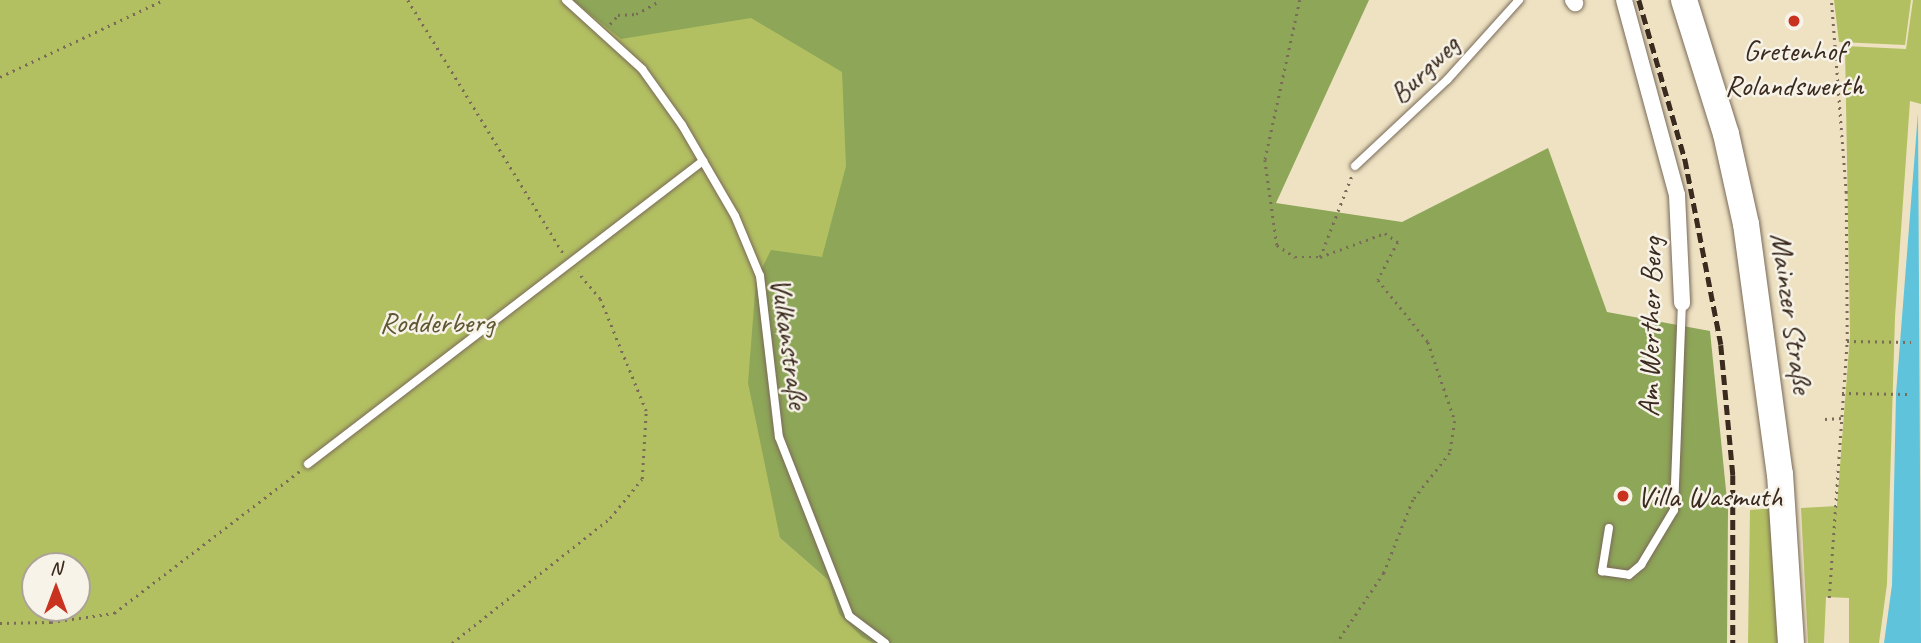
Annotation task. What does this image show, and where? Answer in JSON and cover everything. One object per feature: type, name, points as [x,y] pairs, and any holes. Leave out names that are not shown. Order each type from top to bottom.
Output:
[{"type":"main road","name":"Mainzer Straße","points":[[1684,0],[1726,134],[1752,262],[1785,528],[1791,643]]},
{"type":"street","name":"Am Werther Berg","points":[[1624,0],[1677,195],[1682,303]]},
{"type":"lane","name":"Vulkanstraße","points":[[566,0],[642,69],[735,216],[760,276],[779,437],[814,535],[849,616],[885,643]]},
{"type":"lane","name":"Burgweg","points":[[1355,166],[1447,79],[1519,0]]},
{"type":"lane","points":[[309,464],[702,160]]},
{"type":"lane","name":"Am Werther Berg","points":[[1609,528],[1602,571],[1629,575],[1641,565],[1674,510],[1682,303]]},
{"type":"path","points":[[0,77],[164,0]]},
{"type":"path","points":[[408,0],[569,264],[600,299],[646,411],[642,479],[610,518],[452,643]]},
{"type":"path","points":[[1300,0],[1265,160],[1268,200],[1277,245],[1295,257],[1320,257],[1385,233],[1398,242],[1378,280],[1428,342],[1455,421],[1450,453],[1413,500],[1384,573],[1337,643]]},
{"type":"path","points":[[1829,598],[1847,341],[1846,193],[1831,0]]},
{"type":"path","points":[[603,31],[618,15],[636,14],[658,2]]},
{"type":"path","points":[[1320,257],[1355,166]]},
{"type":"path","points":[[1847,341],[1911,342]]},
{"type":"path","points":[[1842,393],[1907,394]]},
{"type":"path","points":[[1825,419],[1841,418]]},
{"type":"path","points":[[0,622],[51,622],[114,613],[309,464]]},
{"type":"green space","name":"Rodderberg","points":[[0,0],[766,0],[848,45],[874,107],[780,538],[828,580],[839,614],[873,643],[0,643]]},
{"type":"green space","points":[[573,0],[1369,0],[1276,203],[1402,222],[1548,148],[1607,312],[1710,331],[1728,510],[1727,643],[873,643],[862,637],[839,614],[828,580],[780,538],[748,383],[756,280],[771,250],[822,257],[846,166],[842,72],[751,18],[621,39]]},
{"type":"green space","points":[[1834,0],[1911,0],[1905,45],[1839,42]]},
{"type":"green space","points":[[1913,0],[1921,0],[1921,104],[1910,101],[1895,317],[1887,584],[1879,643],[1849,643],[1849,598],[1826,597],[1824,643],[1808,643],[1801,508],[1837,506],[1850,335],[1845,46],[1906,49]]},
{"type":"green space","points":[[1776,508],[1784,643],[1748,643],[1750,510]]},
{"type":"water","points":[[1918,113],[1921,643],[1884,643],[1892,585],[1896,394]]},
{"type":"railway","points":[[1639,0],[1685,159],[1721,345],[1733,475],[1733,643]]},
{"type":"place","name":"Gretenhof Rolandswerth","points":[[1794,21]]},
{"type":"place","name":"Villa Wasmuth","points":[[1623,496]]}]
